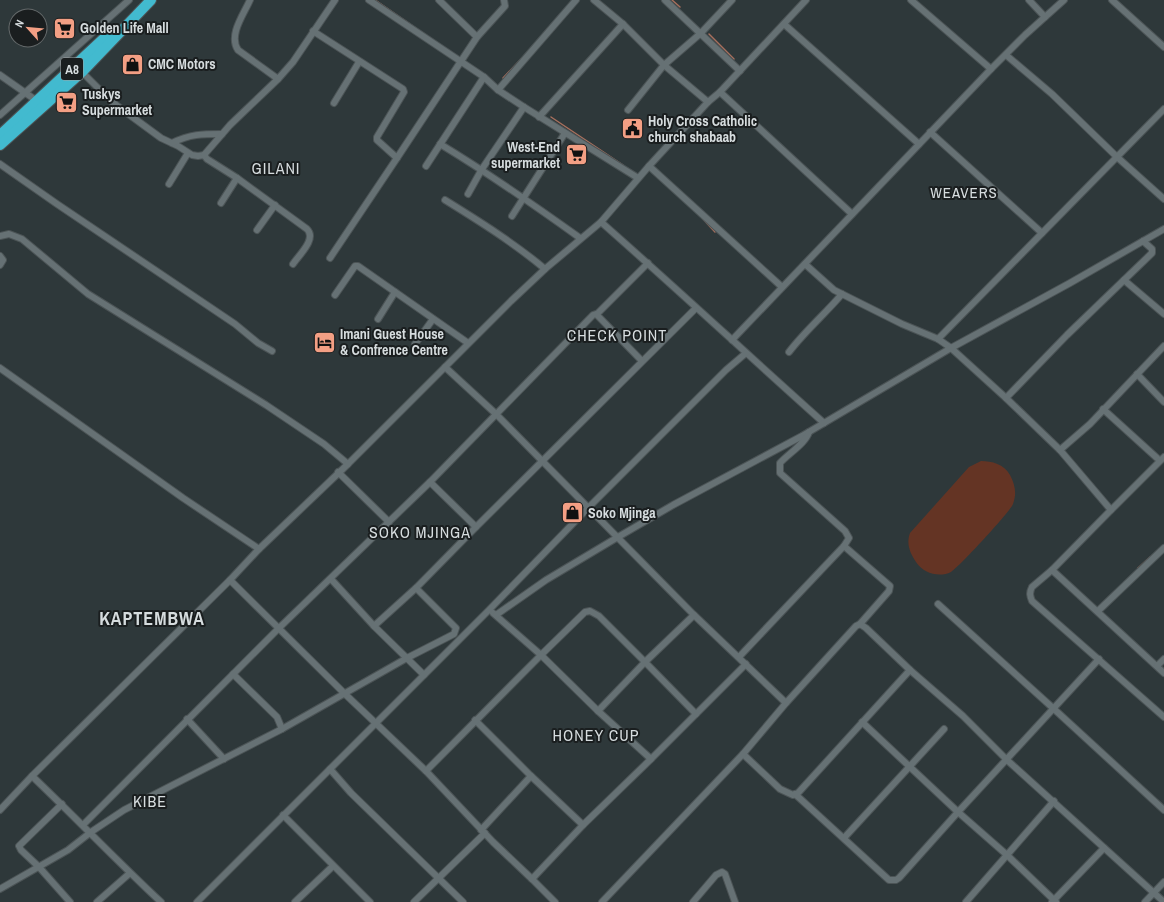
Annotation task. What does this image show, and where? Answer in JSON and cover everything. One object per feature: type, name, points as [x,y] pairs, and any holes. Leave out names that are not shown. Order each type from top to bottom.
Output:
[{"type":"highway","name":"A8","points":[[0,135],[109,34],[142,0]]},
{"type":"highway","name":"A8","points":[[0,145],[82,72],[150,0]]},
{"type":"street","points":[[0,115],[130,0]]},
{"type":"street","points":[[250,0],[236,32],[234,42],[238,50],[278,80]]},
{"type":"street","points":[[82,72],[112,102],[162,138],[196,156],[204,155],[222,134],[278,80],[293,62],[335,0]]},
{"type":"street","points":[[368,0],[484,77],[498,90],[638,178]]},
{"type":"street","points":[[439,0],[477,37]]},
{"type":"street","points":[[330,258],[477,37],[504,6],[504,0]]},
{"type":"street","points":[[498,90],[576,0]]},
{"type":"street","points":[[594,0],[623,24],[664,65],[708,102]]},
{"type":"street","points":[[665,0],[740,71]]},
{"type":"street","points":[[628,110],[664,65],[701,34],[732,0]]},
{"type":"street","points":[[0,810],[32,776],[230,580],[259,549],[348,464],[468,343],[545,269],[580,238],[601,222],[638,178],[708,102],[720,92],[806,0]]},
{"type":"street","points":[[911,0],[991,69]]},
{"type":"street","points":[[1029,0],[1045,17]]},
{"type":"street","points":[[732,340],[1024,35],[1064,0]]},
{"type":"street","points":[[1112,0],[1164,47]]},
{"type":"street","points":[[539,117],[623,24]]},
{"type":"street","points":[[784,24],[919,144]]},
{"type":"street","points":[[314,31],[402,89],[404,92],[377,137],[377,140],[397,158]]},
{"type":"street","points":[[1006,55],[1052,94],[1164,199]]},
{"type":"street","points":[[334,103],[359,62]]},
{"type":"street","points":[[0,75],[37,101]]},
{"type":"street","points":[[426,166],[484,77]]},
{"type":"street","points":[[720,92],[852,214]]},
{"type":"street","points":[[468,194],[482,169],[524,107]]},
{"type":"street","points":[[938,339],[1164,109]]},
{"type":"street","points":[[930,132],[1042,233]]},
{"type":"street","points":[[512,216],[565,133]]},
{"type":"street","points":[[172,143],[193,135],[222,134]]},
{"type":"street","points":[[440,144],[482,169],[580,238]]},
{"type":"street","points":[[169,184],[188,152]]},
{"type":"street","points":[[204,155],[207,159],[238,178],[310,232],[311,237],[309,243],[293,264]]},
{"type":"street","points":[[0,164],[235,324],[258,343],[272,351]]},
{"type":"street","points":[[649,166],[782,287]]},
{"type":"street","points":[[221,203],[238,178]]},
{"type":"street","points":[[445,200],[518,248],[545,269]]},
{"type":"street","points":[[257,230],[275,205]]},
{"type":"street","points":[[601,222],[824,423]]},
{"type":"street","points":[[496,615],[546,580],[673,505],[808,432],[951,348],[1070,283],[1164,229]]},
{"type":"street","points":[[0,236],[9,234],[22,239],[88,294],[266,405],[324,444],[348,464]]},
{"type":"street","points":[[1006,398],[1066,335],[1152,252],[1152,249],[1143,241]]},
{"type":"street","points":[[0,256],[3,260],[0,265]]},
{"type":"street","points":[[83,825],[279,628],[430,482],[648,263]]},
{"type":"street","points":[[805,264],[834,290],[902,324],[938,339],[951,348],[1060,450],[1112,510]]},
{"type":"street","points":[[335,296],[355,266],[358,266],[433,320],[468,343]]},
{"type":"street","points":[[1124,280],[1164,314]]},
{"type":"street","points":[[378,319],[395,292]]},
{"type":"street","points":[[789,352],[800,337],[823,316],[842,294]]},
{"type":"street","points":[[374,626],[416,588],[696,308]]},
{"type":"street","points":[[597,314],[642,361]]},
{"type":"street","points":[[415,344],[433,320]]},
{"type":"street","points":[[1060,450],[1090,424],[1164,346]]},
{"type":"street","points":[[197,902],[489,610],[704,391],[746,353]]},
{"type":"street","points":[[445,367],[496,414],[694,615],[786,703]]},
{"type":"street","points":[[0,368],[183,498],[259,549]]},
{"type":"street","points":[[1137,374],[1164,402]]},
{"type":"street","points":[[1104,409],[1157,458]]},
{"type":"street","points":[[739,657],[844,546],[849,538],[845,531],[780,473],[780,463],[803,443],[808,432]]},
{"type":"street","points":[[1164,457],[1052,570],[1032,587],[1030,596],[1032,601],[1164,718]]},
{"type":"street","points":[[338,472],[389,522]]},
{"type":"street","points":[[430,482],[476,527]]},
{"type":"street","points":[[602,902],[743,754],[786,703],[889,591],[890,586],[844,546]]},
{"type":"street","points":[[1098,611],[1164,548]]},
{"type":"street","points":[[1052,570],[1164,673]]},
{"type":"street","points":[[331,579],[374,626],[424,675]]},
{"type":"street","points":[[230,580],[345,694],[426,771],[483,831],[555,902]]},
{"type":"street","points":[[0,889],[68,850],[91,832],[124,810],[282,729],[407,658],[454,634],[456,628],[416,588]]},
{"type":"street","points":[[938,604],[1164,810]]},
{"type":"street","points":[[489,610],[541,655],[598,711],[651,759]]},
{"type":"street","points":[[426,771],[580,615],[590,610],[599,616],[696,714]]},
{"type":"street","points":[[598,711],[645,662],[694,615]]},
{"type":"street","points":[[860,624],[963,716],[1007,760],[1164,902]]},
{"type":"street","points":[[795,794],[889,880],[896,880],[1099,659]]},
{"type":"street","points":[[1157,666],[1164,659]]},
{"type":"street","points":[[532,879],[583,825],[746,664]]},
{"type":"street","points":[[743,754],[780,789],[790,794],[798,793],[910,670]]},
{"type":"street","points":[[233,674],[278,717],[282,729]]},
{"type":"street","points":[[187,720],[224,759]]},
{"type":"street","points":[[475,720],[583,825]]},
{"type":"street","points":[[862,722],[958,812],[1007,855],[1054,901],[1104,848]]},
{"type":"street","points":[[844,838],[944,729]]},
{"type":"street","points":[[330,769],[351,793],[463,902]]},
{"type":"street","points":[[32,776],[161,902]]},
{"type":"street","points":[[414,902],[483,831],[531,776]]},
{"type":"street","points":[[966,902],[1054,801]]},
{"type":"street","points":[[62,804],[19,846],[21,850],[39,867],[70,902]]},
{"type":"street","points":[[283,816],[370,902]]},
{"type":"street","points":[[295,902],[333,866]]},
{"type":"street","points":[[693,902],[716,876],[722,872],[725,874],[735,902]]},
{"type":"street","points":[[97,902],[130,873]]},
{"type":"street","points":[[1145,902],[1164,882]]},
{"type":"shaded area","points":[[981,461],[997,464],[1004,468],[1010,475],[1015,489],[1013,504],[984,540],[951,572],[941,575],[927,572],[919,566],[910,552],[908,541],[910,533],[969,467]]},
{"type":"waterway","points":[[375,0],[426,35]]},
{"type":"waterway","points":[[672,0],[680,7]]},
{"type":"waterway","points":[[709,34],[734,59]]},
{"type":"waterway","points":[[503,78],[522,58]]},
{"type":"waterway","points":[[551,117],[623,165]]},
{"type":"waterway","points":[[702,218],[715,232]]},
{"type":"waterway","points":[[1138,568],[1150,557]]},
{"type":"place","name":"Golden Life Mall","points":[[65,28]]},
{"type":"place","name":"CMC Motors","points":[[132,64]]},
{"type":"place","name":"Tuskys Supermarket","points":[[66,102]]},
{"type":"place","name":"Holy Cross Catholic church shabaab","points":[[632,129]]},
{"type":"place","name":"West-End supermarket","points":[[576,155]]},
{"type":"place","name":"Imani Guest House & Confrence Centre","points":[[324,342]]},
{"type":"place","name":"Soko Mjinga","points":[[572,513]]},
{"type":"district","name":"GILANI","points":[[276,168]]},
{"type":"district","name":"WEAVERS","points":[[964,193]]},
{"type":"district","name":"CHECK POINT","points":[[617,335]]},
{"type":"district","name":"SOKO MJINGA","points":[[420,532]]},
{"type":"district","name":"KAPTEMBWA","points":[[152,619]]},
{"type":"district","name":"HONEY CUP","points":[[596,735]]},
{"type":"district","name":"KIBE","points":[[150,801]]}]
